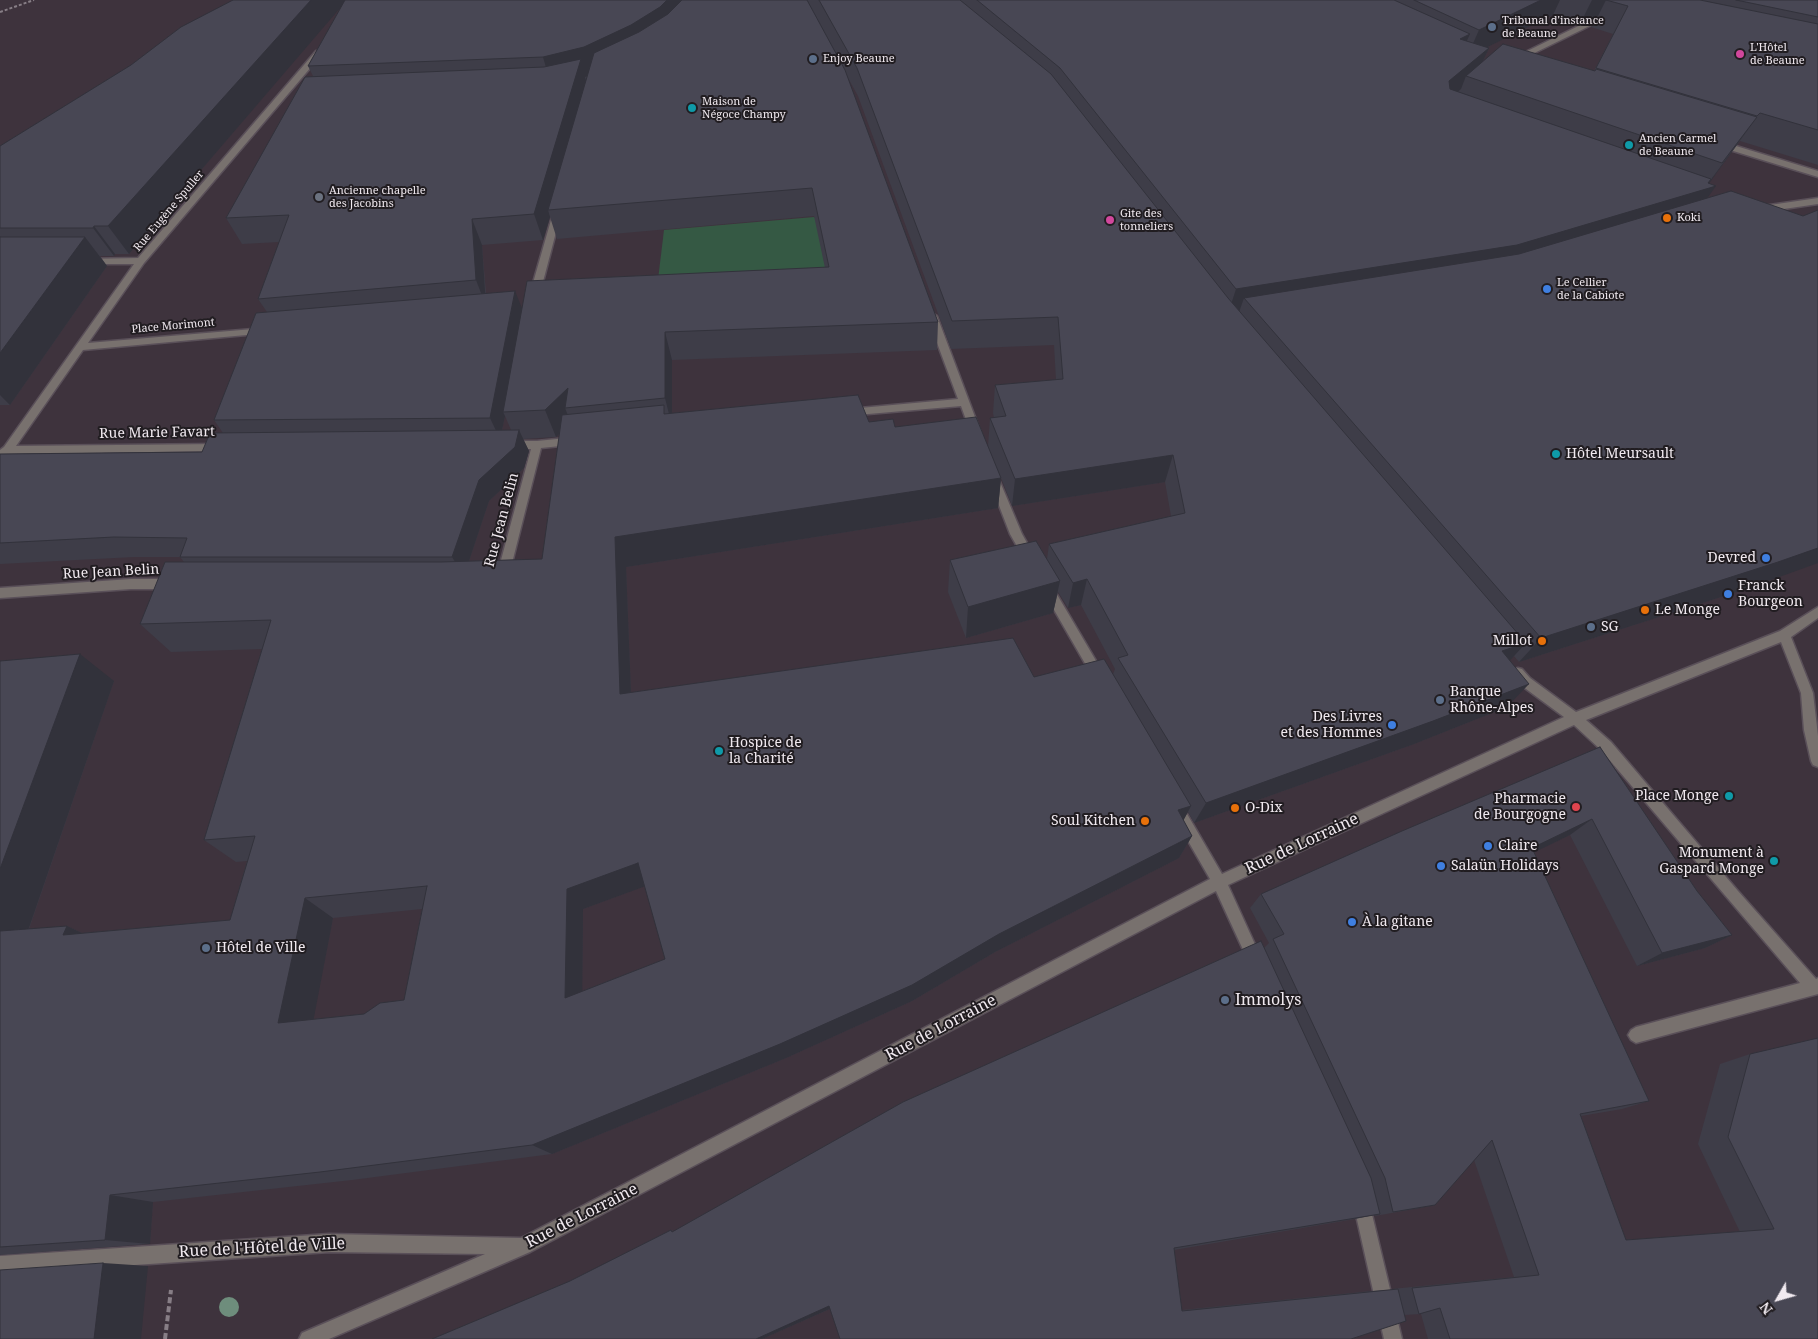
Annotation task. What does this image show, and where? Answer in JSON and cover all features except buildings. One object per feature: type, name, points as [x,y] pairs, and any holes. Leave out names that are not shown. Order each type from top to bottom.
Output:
[{"type":"street","points":[[1505,64],[1618,10]]},
{"type":"street","name":"Rue Eugène Spuller","points":[[4,453],[83,347],[142,261],[283,100],[328,43]]},
{"type":"street","points":[[1708,140],[1818,174]]},
{"type":"street","points":[[531,307],[561,200]]},
{"type":"street","points":[[1758,209],[1783,208],[1818,201]]},
{"type":"street","points":[[1783,208],[1792,212]]},
{"type":"street","points":[[76,261],[142,261]]},
{"type":"street","points":[[930,309],[963,402],[981,446]]},
{"type":"street","name":"Place Morimont","points":[[83,347],[270,330]]},
{"type":"street","points":[[834,415],[963,402]]},
{"type":"street","points":[[504,441],[537,445],[587,440]]},
{"type":"street","name":"Rue Jean Belin","points":[[490,583],[500,583],[537,445]]},
{"type":"street","name":"Rue Marie Favart","points":[[4,453],[228,448]]},
{"type":"street","points":[[988,464],[1016,534],[1105,687]]},
{"type":"street","name":"Rue Jean Belin","points":[[0,593],[131,584],[181,584]]},
{"type":"street","points":[[1575,718],[1784,635],[1818,612]]},
{"type":"street","points":[[1784,635],[1807,693],[1810,730],[1818,761]]},
{"type":"street","points":[[1513,667],[1526,682],[1575,718],[1606,746],[1733,896],[1816,987],[1636,1035]]},
{"type":"street","name":"Rue de Lorraine","points":[[308,1339],[524,1246],[1219,882],[1575,718]]},
{"type":"street","points":[[1170,798],[1219,882],[1262,976]]},
{"type":"street","points":[[1357,1184],[1393,1339]]},
{"type":"street","name":"Rue de l'Hôtel de Ville","points":[[0,1265],[329,1243],[524,1246]]},
{"type":"path","points":[[0,12],[34,0]]},
{"type":"green space","points":[[814,217],[915,292],[657,288],[664,230]]},
{"type":"place","name":"Tribunal d'instance de Beaune","points":[[1492,27]]},
{"type":"place","name":"L'Hôtel de Beaune","points":[[1740,54]]},
{"type":"place","name":"Enjoy Beaune","points":[[813,59]]},
{"type":"place","name":"Maison de Négoce Champy","points":[[692,108]]},
{"type":"place","name":"Ancien Carmel de Beaune","points":[[1629,145]]},
{"type":"place","name":"Ancienne chapelle des Jacobins","points":[[319,197]]},
{"type":"place","name":"Koki","points":[[1667,218]]},
{"type":"place","name":"Gite des tonneliers","points":[[1110,220]]},
{"type":"place","name":"Le Cellier de la Cabiote","points":[[1547,289]]},
{"type":"place","name":"Hôtel Meursault","points":[[1556,454]]},
{"type":"place","name":"Devred","points":[[1766,558]]},
{"type":"place","name":"Franck Bourgeon","points":[[1728,594]]},
{"type":"place","name":"Le Monge","points":[[1645,610]]},
{"type":"place","name":"SG","points":[[1591,627]]},
{"type":"place","name":"Millot","points":[[1542,641]]},
{"type":"place","name":"Banque Rhône-Alpes","points":[[1440,700]]},
{"type":"place","name":"Des Livres et des Hommes","points":[[1392,725]]},
{"type":"place","name":"Hospice de la Charité","points":[[719,751]]},
{"type":"place","name":"Place Monge","points":[[1729,796]]},
{"type":"place","name":"Pharmacie de Bourgogne","points":[[1576,807]]},
{"type":"place","name":"O-Dix","points":[[1235,808]]},
{"type":"place","name":"Soul Kitchen","points":[[1145,821]]},
{"type":"place","name":"Claire","points":[[1488,846]]},
{"type":"place","name":"Monument à Gaspard Monge","points":[[1774,861]]},
{"type":"place","name":"Salaün Holidays","points":[[1441,866]]},
{"type":"place","name":"À la gitane","points":[[1352,922]]},
{"type":"place","name":"Hôtel de Ville","points":[[206,948]]},
{"type":"place","name":"Immolys","points":[[1225,1000]]}]
